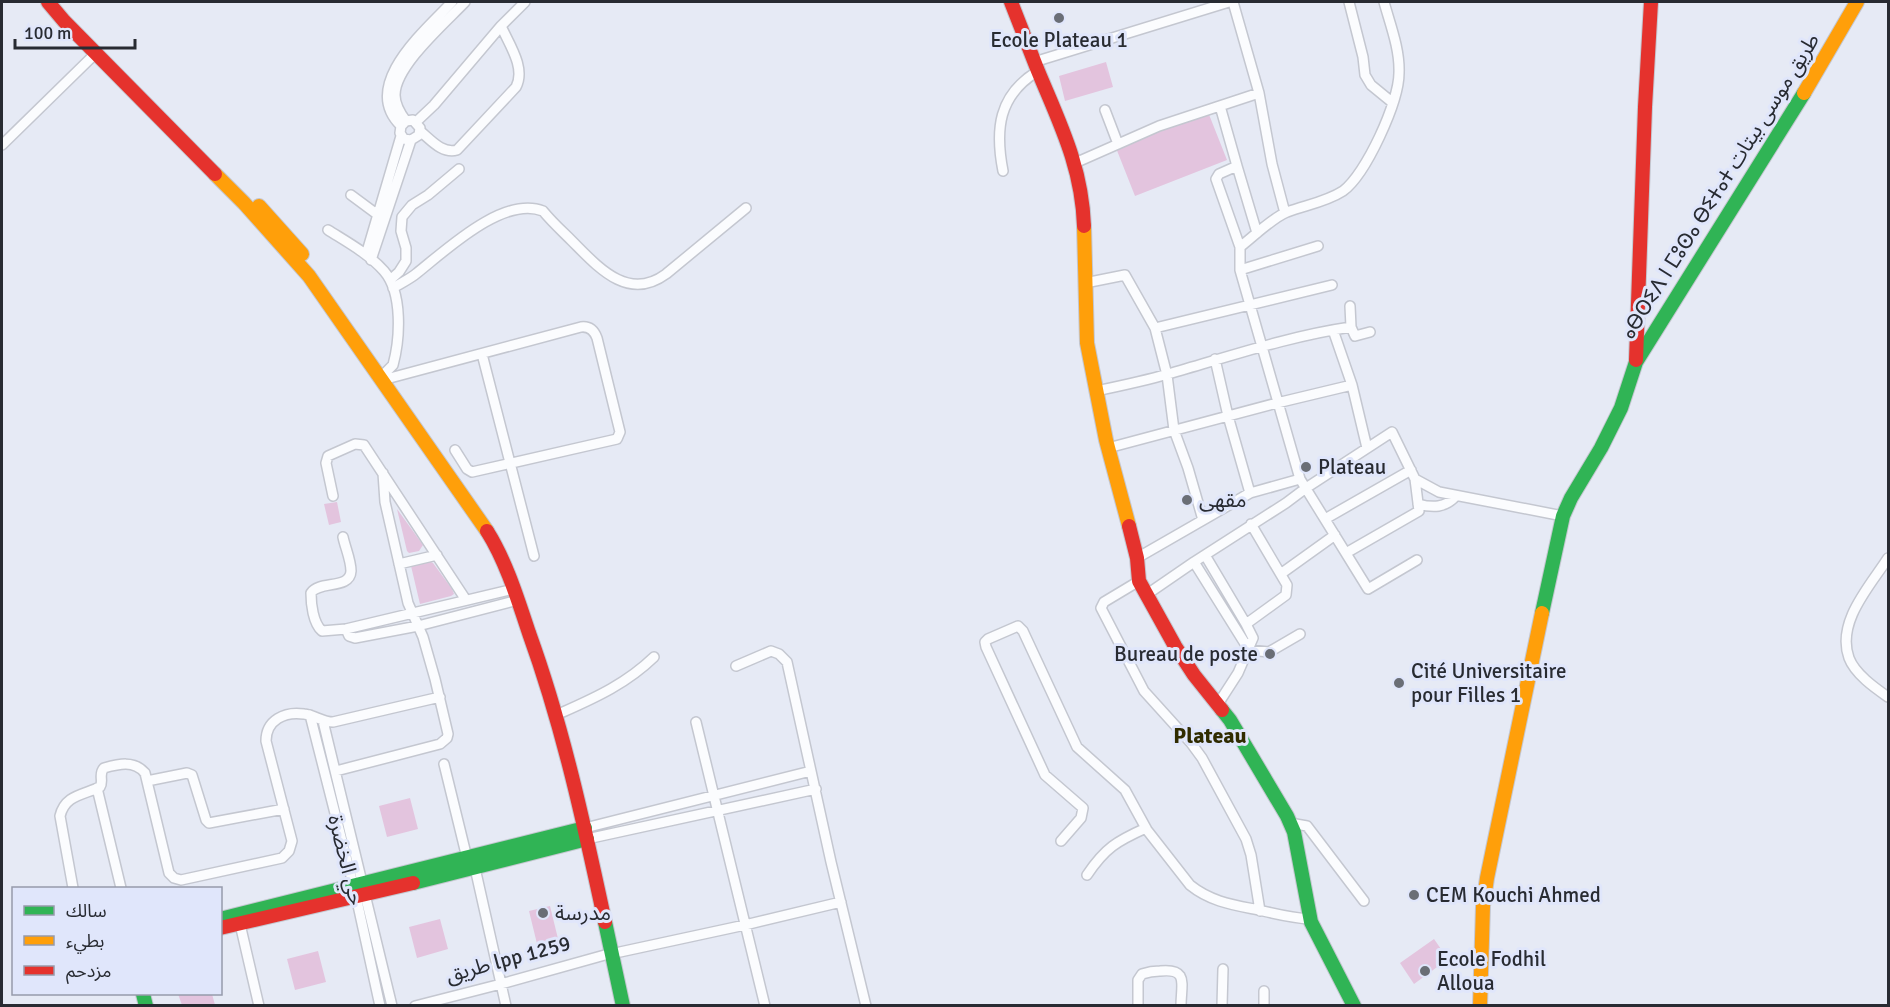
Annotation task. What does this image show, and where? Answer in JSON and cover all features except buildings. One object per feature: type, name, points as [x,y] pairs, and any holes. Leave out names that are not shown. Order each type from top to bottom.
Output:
[{"type":"main road","points":[[48,2],[64,21],[244,203],[309,276],[481,522],[499,554],[516,594],[552,699],[590,832]]},
{"type":"main road","points":[[60,2],[288,237],[328,288],[478,503],[502,542],[526,599],[563,712],[616,952],[632,1005]]},
{"type":"main road","points":[[1011,2],[1075,163],[1083,205],[1086,343],[1108,448],[1137,558],[1139,581],[1175,646],[1194,675],[1230,720],[1290,823],[1294,832],[1310,919],[1318,939],[1354,1005]]},
{"type":"main road","points":[[1480,1005],[1483,906],[1487,878],[1552,561],[1563,516],[1621,408],[1636,362],[1651,2]]},
{"type":"main road","name":"ⴰⴱⵔⵉⴷ ⵏ ⵎⵓⵙⴰ ⴱⵉⵜⴰⵜ طريق موسى بيتات","points":[[1636,362],[1817,73],[1857,2]]},
{"type":"main road","points":[[222,919],[359,890],[590,832]]},
{"type":"main road","points":[[222,928],[359,890]]},
{"type":"main road","points":[[616,952],[623,1005]]},
{"type":"street","points":[[452,2],[409,56],[400,74],[395,93],[398,109],[411,125],[444,150],[450,152],[457,150],[516,87],[520,79],[520,70],[501,27]]},
{"type":"street","points":[[409,56],[465,2]]},
{"type":"street","points":[[368,258],[411,125],[434,105],[525,2]]},
{"type":"street","points":[[1003,171],[998,130],[1005,106],[1036,66],[1231,2],[1258,93],[1272,164],[1285,213]]},
{"type":"street","points":[[1349,2],[1363,57],[1365,75],[1371,85],[1393,103]]},
{"type":"street","points":[[1240,247],[1285,213],[1325,200],[1343,190],[1356,179],[1379,139],[1393,103],[1399,74],[1396,49],[1384,2]]},
{"type":"street","points":[[2,145],[96,53]]},
{"type":"street","points":[[1075,163],[1158,126],[1258,93]]},
{"type":"street","points":[[1220,106],[1257,233]]},
{"type":"street","points":[[1104,110],[1118,144]]},
{"type":"street","points":[[406,138],[417,138],[411,125]]},
{"type":"street","points":[[1237,166],[1219,174],[1216,179],[1240,247],[1240,270],[1249,304],[1303,483],[1368,589],[1417,560]]},
{"type":"street","points":[[392,284],[405,261],[406,248],[401,231],[402,217],[412,205],[459,170]]},
{"type":"street","points":[[368,258],[378,215],[390,187]]},
{"type":"street","points":[[351,195],[378,215]]},
{"type":"street","points":[[392,284],[417,274],[437,256],[475,229],[507,212],[522,207],[533,207],[543,211],[590,261],[606,274],[623,282],[648,284],[656,282],[746,208]]},
{"type":"street","points":[[328,230],[384,271],[392,284],[398,312],[398,338],[393,366],[388,375]]},
{"type":"street","points":[[1240,270],[1318,246]]},
{"type":"street","points":[[1085,283],[1125,275],[1155,328],[1167,375],[1174,430],[1203,520]]},
{"type":"street","points":[[1155,328],[1332,285]]},
{"type":"street","points":[[1350,306],[1351,327],[1355,336],[1370,332]]},
{"type":"street","points":[[388,375],[482,354],[580,327],[593,330],[597,338],[620,432],[619,437],[612,441],[475,472],[469,471],[455,450]]},
{"type":"street","points":[[1096,391],[1167,375],[1261,347],[1351,327]]},
{"type":"street","points":[[1333,330],[1353,385],[1367,448]]},
{"type":"street","points":[[482,354],[534,556]]},
{"type":"street","points":[[1215,359],[1228,416],[1250,493]]},
{"type":"street","points":[[1108,448],[1353,385]]},
{"type":"street","points":[[1137,558],[1250,493],[1303,483],[1392,432],[1413,475],[1419,511],[1346,553]]},
{"type":"street","points":[[333,496],[326,463],[330,454],[355,444],[367,447],[466,600]]},
{"type":"street","points":[[336,771],[444,741],[447,738],[448,730],[440,697],[412,613],[399,564],[385,502],[383,473]]},
{"type":"street","points":[[1413,475],[1439,492],[1563,516]]},
{"type":"street","points":[[1325,519],[1413,475]]},
{"type":"street","points":[[1146,595],[1286,503],[1303,483]]},
{"type":"street","points":[[1418,504],[1431,507],[1441,506],[1456,496]]},
{"type":"street","points":[[1246,624],[1286,596],[1287,585],[1251,524]]},
{"type":"street","points":[[1282,573],[1335,535]]},
{"type":"street","points":[[343,537],[351,569],[349,576],[344,582],[316,587],[310,596],[319,629],[326,632],[466,600],[516,594]]},
{"type":"street","points":[[399,564],[437,555]]},
{"type":"street","points":[[1204,555],[1253,638],[1238,673],[1218,704]]},
{"type":"street","points":[[1888,558],[1858,604],[1846,635],[1849,658],[1854,666],[1863,677],[1888,697]]},
{"type":"street","points":[[1194,562],[1249,650]]},
{"type":"street","points":[[1139,581],[1104,602],[1101,608],[1144,691],[1202,758],[1246,839],[1251,855],[1260,910]]},
{"type":"street","points":[[346,629],[347,635],[353,638],[418,626],[516,594]]},
{"type":"street","points":[[1061,841],[1081,818],[1083,808],[1045,775],[985,642],[1018,626],[1023,631],[1077,747],[1125,790],[1146,828],[1181,875],[1199,892],[1220,902],[1281,916],[1310,919]]},
{"type":"street","points":[[1249,650],[1269,652],[1300,634]]},
{"type":"street","points":[[736,666],[771,651],[779,654],[787,662],[866,1005]]},
{"type":"street","points":[[563,712],[614,688],[654,657]]},
{"type":"street","points":[[73,887],[60,816],[69,800],[97,789],[102,784],[102,769],[125,764],[136,765],[145,773],[169,873],[177,880],[181,880],[282,858],[286,855],[292,841],[266,741],[268,729],[278,717],[302,713],[323,721],[333,722],[440,697]]},
{"type":"street","name":"حي الخضرة","points":[[310,716],[359,890],[380,1005]]},
{"type":"street","points":[[323,721],[336,771],[359,890],[392,1005]]},
{"type":"street","points":[[696,722],[765,1005]]},
{"type":"street","points":[[444,764],[506,1005]]},
{"type":"street","points":[[590,832],[713,796],[811,771]]},
{"type":"street","points":[[147,781],[186,773],[192,775],[206,820],[209,823],[284,809]]},
{"type":"street","points":[[97,789],[121,887]]},
{"type":"street","points":[[590,832],[717,811],[816,789]]},
{"type":"street","points":[[1290,823],[1307,826],[1364,901]]},
{"type":"street","points":[[1086,875],[1105,851],[1118,841],[1146,828]]},
{"type":"street","name":"طريق lpp 1259","points":[[415,1005],[616,952],[841,902]]},
{"type":"street","points":[[240,924],[259,1005]]},
{"type":"street","points":[[1222,1005],[1223,969]]},
{"type":"street","points":[[1138,1005],[1138,981],[1142,974],[1173,970],[1179,972],[1182,978],[1181,1005]]},
{"type":"street","points":[[1264,991],[1264,1005]]},
{"type":"shaded area","points":[[1106,62],[1113,87],[1065,101],[1059,76]]},
{"type":"shaded area","points":[[1208,112],[1227,160],[1135,196],[1116,148]]},
{"type":"shaded area","points":[[337,502],[341,522],[329,525],[324,504]]},
{"type":"shaded area","points":[[397,509],[423,545],[419,551],[409,553],[407,551]]},
{"type":"shaded area","points":[[429,561],[433,563],[454,594],[420,604],[411,566]]},
{"type":"shaded area","points":[[410,798],[418,829],[387,837],[379,806]]},
{"type":"shaded area","points":[[550,906],[561,951],[540,956],[529,911]]},
{"type":"shaded area","points":[[440,919],[448,949],[417,958],[409,927]]},
{"type":"shaded area","points":[[1434,939],[1448,959],[1414,984],[1400,963]]},
{"type":"shaded area","points":[[318,951],[326,982],[295,990],[287,959]]},
{"type":"shaded area","points":[[178,995],[212,995],[215,1005],[182,1005]]},
{"type":"traffic: fast","points":[[1542,613],[1563,516],[1621,408],[1636,362],[1804,93]]},
{"type":"traffic: fast","points":[[1222,710],[1287,816],[1294,832],[1311,922],[1354,1006]]},
{"type":"traffic: fast","points":[[222,919],[585,828]]},
{"type":"traffic: fast","points":[[413,883],[587,839]]},
{"type":"traffic: fast","points":[[605,922],[623,1006]]},
{"type":"traffic: fast","points":[[143,995],[146,1006]]},
{"type":"traffic: slow","points":[[1804,93],[1857,2]]},
{"type":"traffic: slow","points":[[215,174],[309,276],[487,531]]},
{"type":"traffic: slow","points":[[259,206],[302,254]]},
{"type":"traffic: slow","points":[[1084,226],[1087,343],[1106,440],[1129,526]]},
{"type":"traffic: slow","points":[[1480,1006],[1483,906],[1487,878],[1542,613]]},
{"type":"traffic: jam","points":[[48,2],[215,174]]},
{"type":"traffic: jam","points":[[1011,2],[1068,146],[1079,184],[1084,226]]},
{"type":"traffic: jam","points":[[1636,360],[1651,2]]},
{"type":"traffic: jam","points":[[1129,526],[1137,558],[1139,581],[1175,646],[1194,675],[1222,710]]},
{"type":"traffic: jam","points":[[487,531],[511,581],[552,704],[581,812],[605,922]]},
{"type":"traffic: jam","points":[[222,928],[413,883]]},
{"type":"place","name":"Ecole Plateau 1","points":[[1059,18]]},
{"type":"place","name":"Plateau","points":[[1306,467]]},
{"type":"place","name":"مقهى","points":[[1187,500]]},
{"type":"place","name":"Bureau de poste","points":[[1270,654]]},
{"type":"place","name":"Cité Universitaire pour Filles 1","points":[[1399,683]]},
{"type":"place","name":"CEM Kouchi Ahmed","points":[[1414,895]]},
{"type":"place","name":"مدرسة","points":[[543,913]]},
{"type":"place","name":"Ecole Fodhil Alloua","points":[[1425,971]]},
{"type":"district","name":"Plateau","points":[[1210,735]]}]
